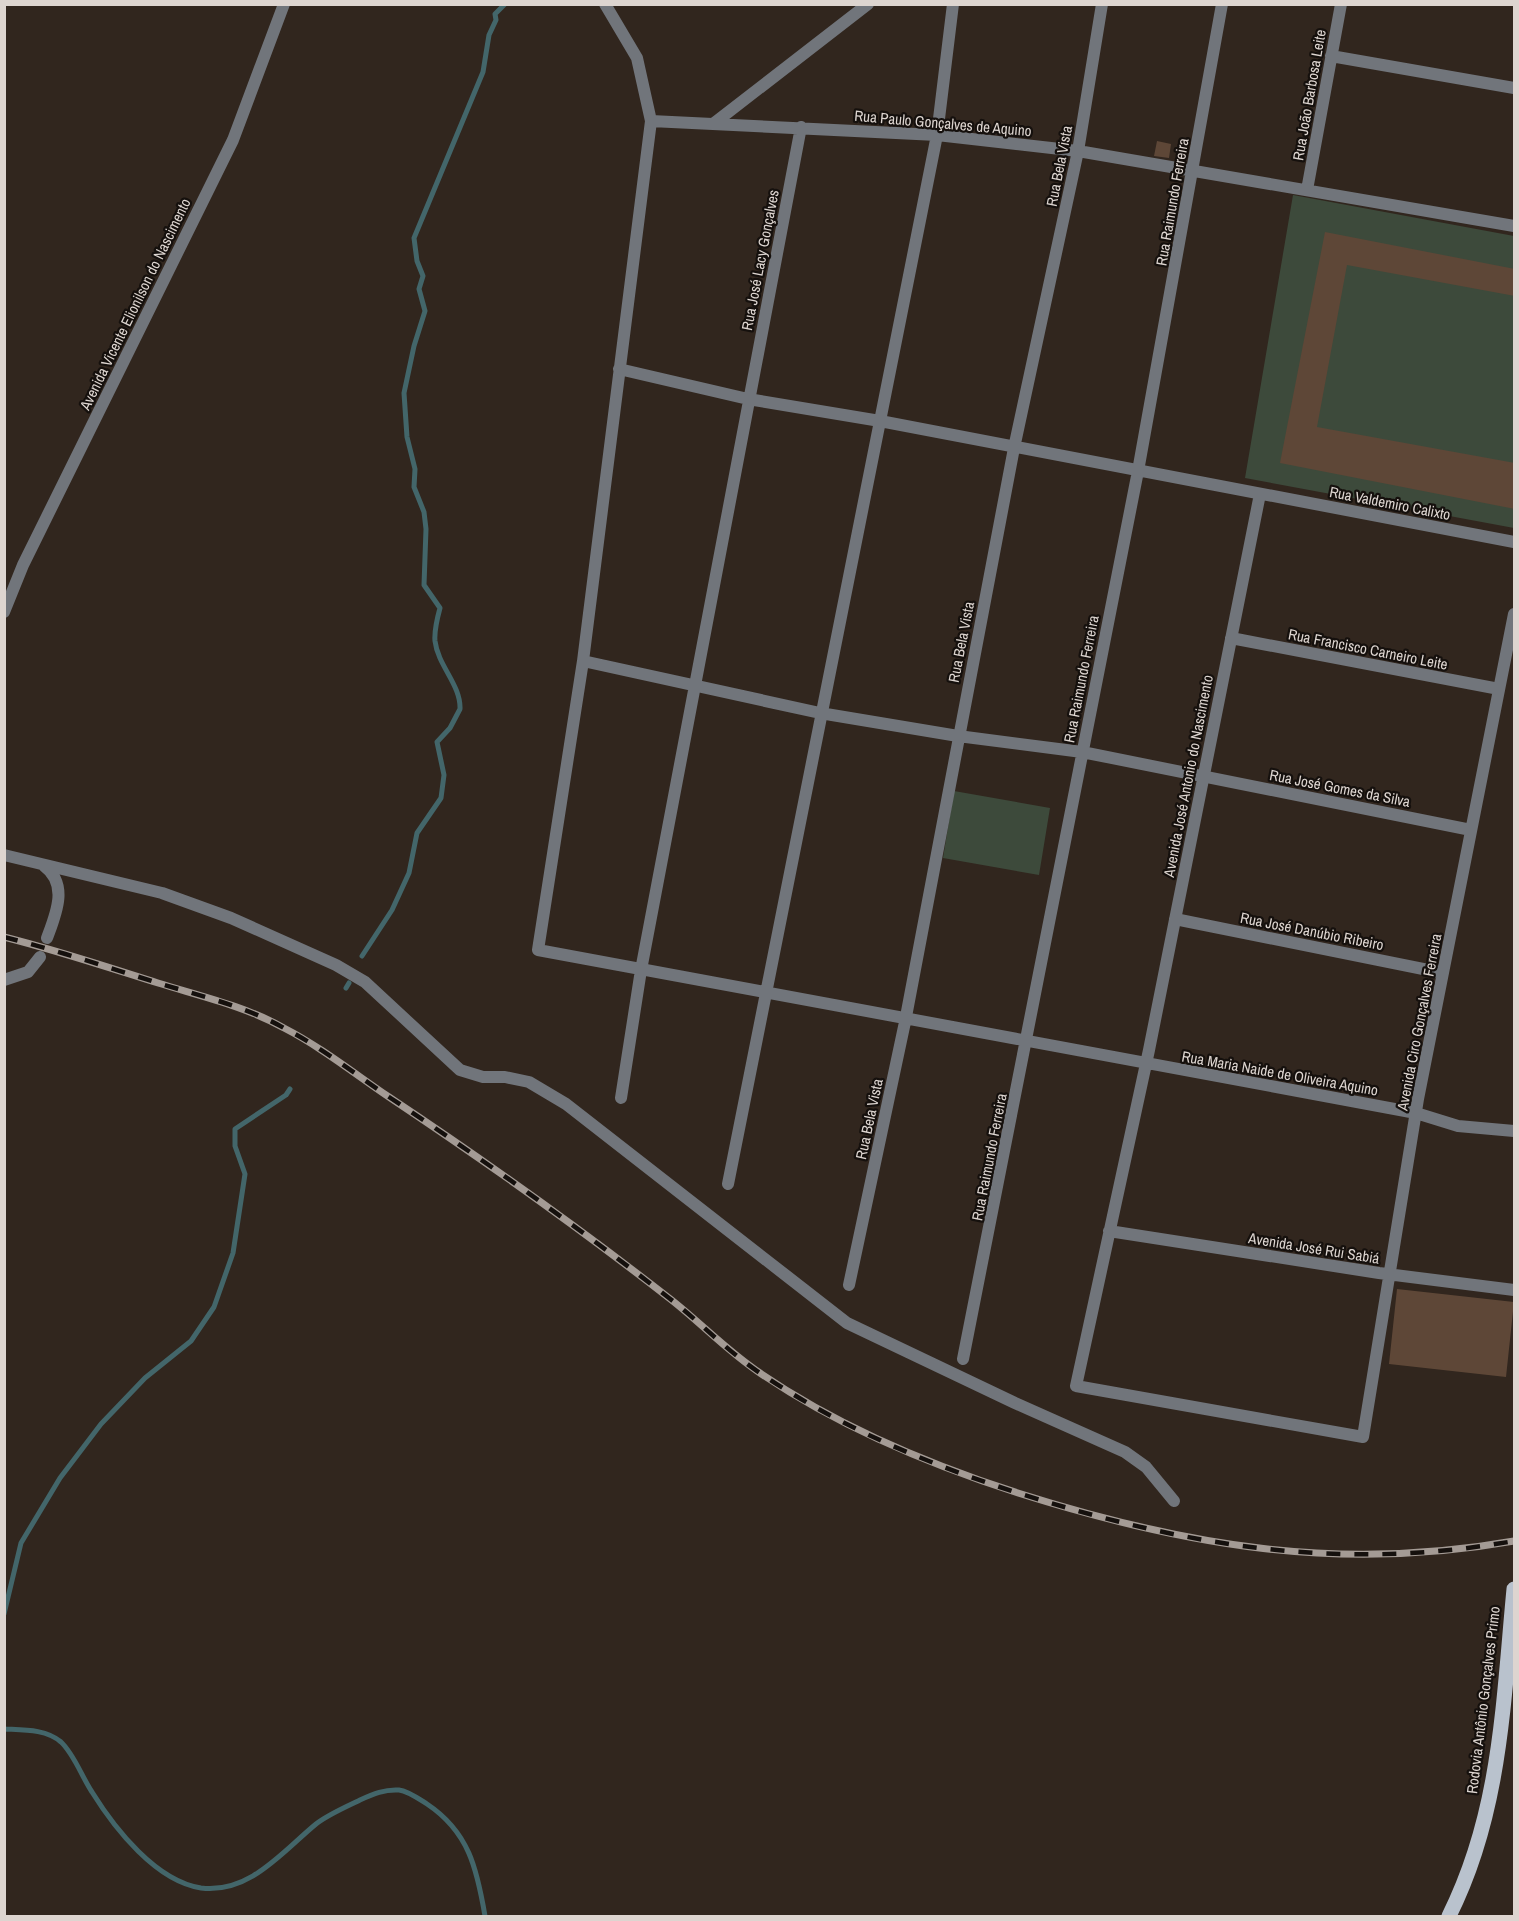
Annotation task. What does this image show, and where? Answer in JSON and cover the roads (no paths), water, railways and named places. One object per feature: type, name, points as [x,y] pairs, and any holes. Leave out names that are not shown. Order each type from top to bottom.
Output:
[{"type":"main road","name":"Rodovia Antônio Gonçalves Primo","points":[[1449,1917],[1477,1852],[1492,1793],[1515,1589]]},
{"type":"street","name":"Avenida Vicente Elionilson do Nascimento","points":[[4,612],[23,565],[233,140],[284,4]]},
{"type":"street","points":[[582,661],[651,121],[637,57],[605,4]]},
{"type":"street","points":[[713,124],[868,4]]},
{"type":"street","points":[[728,1184],[820,713],[937,135],[953,4]]},
{"type":"street","name":"Rua Bela Vista","points":[[849,1285],[905,1019],[1014,448],[1078,152],[1102,4]]},
{"type":"street","name":"Rua Raimundo Ferreira","points":[[963,1359],[1138,471],[1222,4]]},
{"type":"street","name":"Rua João Barbosa Leite","points":[[1307,190],[1341,4]]},
{"type":"street","points":[[1331,56],[1515,88]]},
{"type":"street","name":"Rua Paulo Gonçalves de Aquino","points":[[651,121],[937,135],[1078,152],[1515,226]]},
{"type":"street","name":"Rua José Lacy Gonçalves","points":[[621,1098],[641,970],[801,128]]},
{"type":"street","name":"Rua Valdemiro Calixto","points":[[619,369],[748,399],[880,421],[1515,542]]},
{"type":"street","name":"Avenida José Antonio do Nascimento","points":[[1260,494],[1146,1064],[1076,1386],[1363,1437]]},
{"type":"street","name":"Avenida Ciro Gonçalves Ferreira","points":[[1363,1437],[1416,1113],[1515,614]]},
{"type":"street","name":"Rua Francisco Carneiro Leite","points":[[1231,638],[1499,689]]},
{"type":"street","name":"Rua José Gomes da Silva","points":[[582,661],[820,713],[958,736],[1082,752],[1471,830]]},
{"type":"street","name":"Rua Maria Naide de Oliveira Aquino","points":[[582,661],[538,950],[1416,1113],[1458,1126],[1515,1131]]},
{"type":"street","points":[[4,855],[183,899],[336,965],[365,982],[460,1070],[483,1077],[505,1077],[529,1082],[566,1104],[847,1323],[1015,1403],[1125,1452],[1139,1460],[1174,1501]]},
{"type":"street","points":[[26,860],[41,865],[51,872],[59,889],[47,938]]},
{"type":"street","name":"Rua José Danúbio Ribeiro","points":[[1175,919],[1443,973]]},
{"type":"street","points":[[4,980],[28,972],[40,957]]},
{"type":"street","name":"Avenida José Rui Sabiá","points":[[1110,1231],[1389,1275],[1515,1290]]},
{"type":"waterway","points":[[362,956],[392,910],[409,873],[417,833],[441,798],[444,775],[437,742],[450,728],[460,709],[457,692],[440,659],[435,641],[440,608],[424,585],[426,529],[424,512],[414,487],[415,469],[407,437],[404,393],[414,346],[425,311],[419,289],[423,276],[417,261],[414,238],[483,72],[489,35],[496,20],[495,14],[505,4]]},
{"type":"waterway","points":[[346,988],[349,983]]},
{"type":"waterway","points":[[4,1614],[21,1543],[60,1478],[101,1424],[145,1378],[191,1341],[214,1307],[233,1253],[245,1174],[235,1146],[235,1129],[286,1095],[290,1089]]},
{"type":"waterway","points":[[4,1729],[41,1732],[61,1742],[112,1822],[138,1851],[168,1875],[201,1888],[219,1888],[250,1878],[278,1858],[321,1820],[360,1800],[384,1791],[406,1792],[441,1815],[462,1839],[474,1867],[485,1916]]},
{"type":"railway","points":[[4,937],[222,1002],[269,1020],[298,1035],[566,1220],[669,1298],[760,1373],[821,1410],[918,1457],[984,1482],[1080,1512],[1203,1540],[1263,1549],[1386,1554],[1449,1550],[1514,1541]]}]
